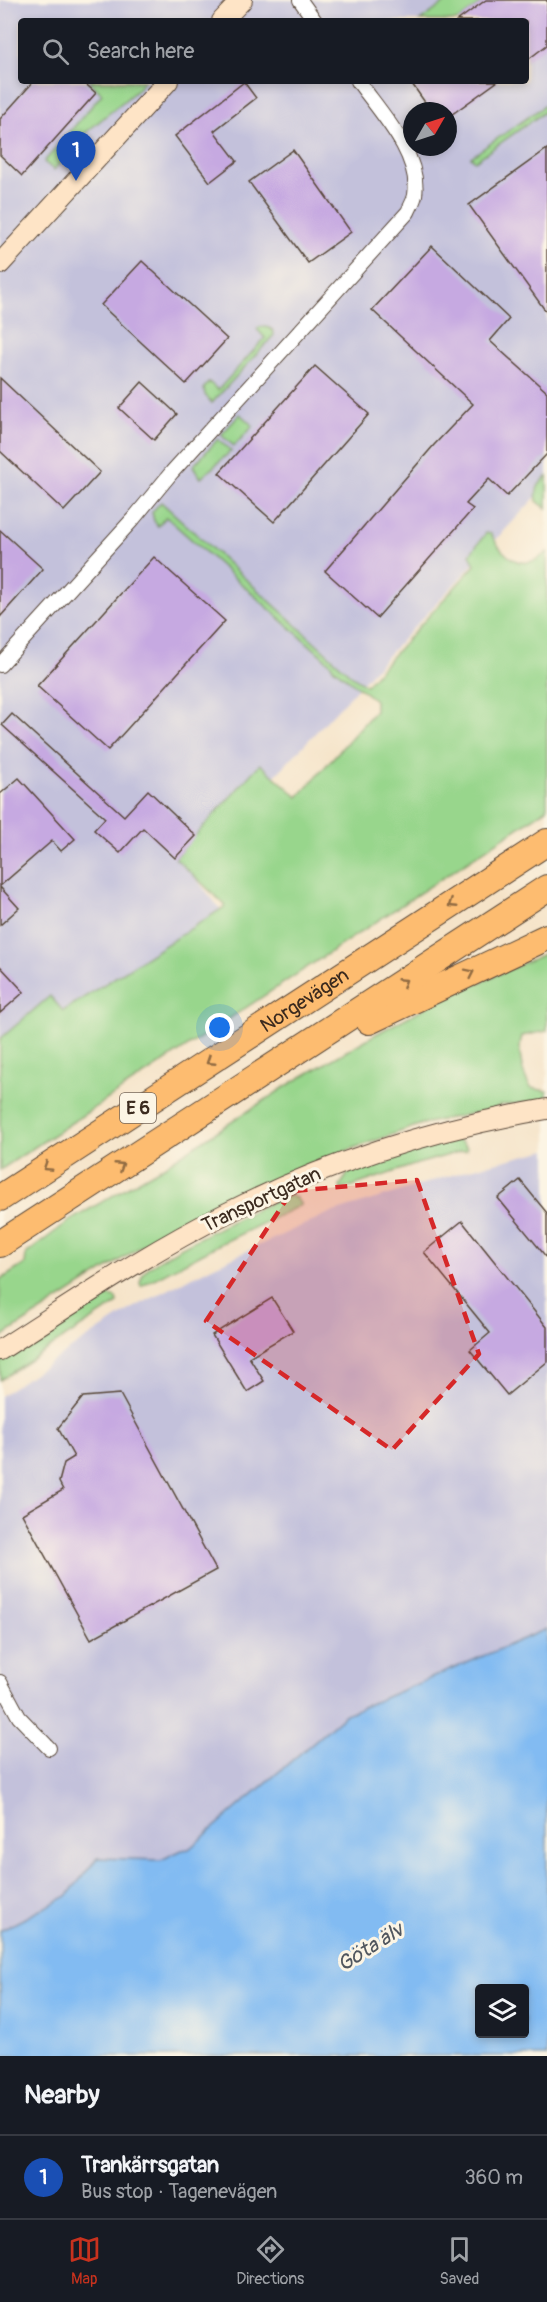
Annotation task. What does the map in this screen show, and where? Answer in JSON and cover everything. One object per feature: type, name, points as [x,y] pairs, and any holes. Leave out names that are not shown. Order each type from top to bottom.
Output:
[{"type":"highway","name":"Norgevägen","points":[[0,1198],[547,842]]},
{"type":"highway","name":"Norgevägen","points":[[0,1244],[547,888]]},
{"type":"highway","points":[[284,1060],[547,937]]},
{"type":"street","points":[[225,18],[242,0]]},
{"type":"street","points":[[300,0],[313,18]]},
{"type":"street","points":[[0,264],[165,84]]},
{"type":"street","points":[[0,665],[408,212],[415,196],[415,178],[411,161],[401,142],[360,84]]},
{"type":"street","name":"Transportgatan","points":[[0,1350],[148,1256],[216,1218],[270,1192],[322,1170],[401,1143],[478,1123],[547,1109]]},
{"type":"street","points":[[0,1682],[19,1717],[49,1748]]},
{"type":"highlighted area","points":[[417,1180],[479,1354],[392,1450],[206,1321],[292,1191]]},
{"type":"shaded area","points":[[0,0],[547,0],[547,485],[188,869],[222,911],[0,1054]]},
{"type":"shaded area","points":[[547,1150],[547,1629],[346,1714],[189,1849],[161,1860],[97,1858],[67,1896],[0,1931],[0,1396],[131,1309],[210,1268],[327,1214],[478,1167]]},
{"type":"green space","points":[[449,0],[486,0],[461,18],[424,18]]},
{"type":"green space","points":[[92,84],[142,84],[83,135],[54,170],[44,162],[102,94]]},
{"type":"green space","points":[[547,104],[547,110],[475,161],[471,157]]},
{"type":"green space","points":[[259,327],[271,329],[274,335],[212,403],[205,395],[204,388],[209,382],[218,390],[265,338],[257,329]]},
{"type":"green space","points":[[240,414],[253,426],[234,446],[221,435]]},
{"type":"green space","points":[[218,439],[231,451],[201,478],[193,466]]},
{"type":"green space","points":[[547,476],[547,509],[537,501],[536,493],[539,484]]},
{"type":"green space","points":[[161,502],[351,675],[366,685],[475,565],[470,554],[486,533],[491,534],[502,550],[515,560],[530,562],[547,552],[547,809],[0,1170],[0,1039],[50,996],[63,1011],[226,906],[175,858],[260,764],[298,797],[375,711],[375,700],[332,667],[166,517],[158,526],[152,512]]},
{"type":"green space","points":[[547,953],[547,1031],[522,1036],[520,1048],[521,1062],[528,1083],[531,1088],[547,1091],[547,1101],[501,1105],[494,1109],[422,1124],[309,1164],[247,1190],[154,1238],[0,1338],[0,1280],[25,1264],[26,1254],[69,1221],[167,1164],[288,1085],[376,1034],[441,999]]},
{"type":"green space","points":[[451,1139],[460,1141],[467,1148],[466,1150],[341,1190],[340,1186],[349,1172]]},
{"type":"green space","points":[[290,1196],[296,1198],[301,1205],[141,1286],[141,1279],[146,1270],[171,1253],[239,1218]]},
{"type":"green space","points":[[101,1297],[116,1298],[118,1303],[0,1380],[0,1363]]},
{"type":"water","name":"Göta älv","points":[[547,1629],[547,2056],[0,2056],[0,1931],[67,1896],[97,1858],[161,1860],[189,1849],[346,1714]]},
{"type":"building","points":[[486,0],[547,0],[547,45],[529,59],[529,18],[461,18]]},
{"type":"building","points":[[31,84],[86,84],[96,93],[22,176],[0,155],[0,119]]},
{"type":"building","points":[[241,84],[246,84],[256,98],[214,131],[237,161],[210,182],[175,136]]},
{"type":"building","points":[[412,84],[494,84],[457,111],[457,102],[425,102]]},
{"type":"building","points":[[547,149],[547,313],[469,205]]},
{"type":"building","points":[[293,150],[351,232],[308,263],[249,182]]},
{"type":"building","points":[[432,246],[509,319],[490,341],[547,392],[547,454],[507,496],[489,479],[466,504],[473,509],[377,618],[325,571],[434,445],[473,404],[372,310]]},
{"type":"building","points":[[142,261],[227,339],[186,384],[101,305]]},
{"type":"building","points":[[315,366],[369,414],[274,522],[219,473]]},
{"type":"building","points":[[0,378],[100,472],[64,511],[0,451]]},
{"type":"building","points":[[142,382],[177,414],[154,440],[119,408]]},
{"type":"building","points":[[0,530],[43,569],[0,617]]},
{"type":"building","points":[[154,557],[225,621],[108,750],[37,686]]},
{"type":"building","points":[[12,714],[124,816],[148,790],[196,836],[175,858],[143,828],[120,853],[94,830],[105,818],[2,725]]},
{"type":"building","points":[[19,778],[75,839],[61,851],[52,841],[0,886],[0,794]]},
{"type":"building","points":[[0,887],[19,908],[0,925]]},
{"type":"building","points":[[0,966],[24,992],[0,1013]]},
{"type":"building","points":[[520,1180],[547,1213],[547,1258],[498,1198]]},
{"type":"building","points":[[462,1221],[547,1327],[547,1362],[507,1395],[470,1350],[490,1333],[424,1252]]},
{"type":"building","points":[[272,1298],[293,1331],[249,1357],[264,1381],[247,1392],[212,1335]]},
{"type":"building","points":[[120,1394],[216,1570],[91,1639],[22,1514],[63,1490],[59,1482],[64,1463],[74,1457],[58,1428],[83,1397]]},
{"type":"place","name":"Trankärrsgatan","points":[[76,181]]}]
